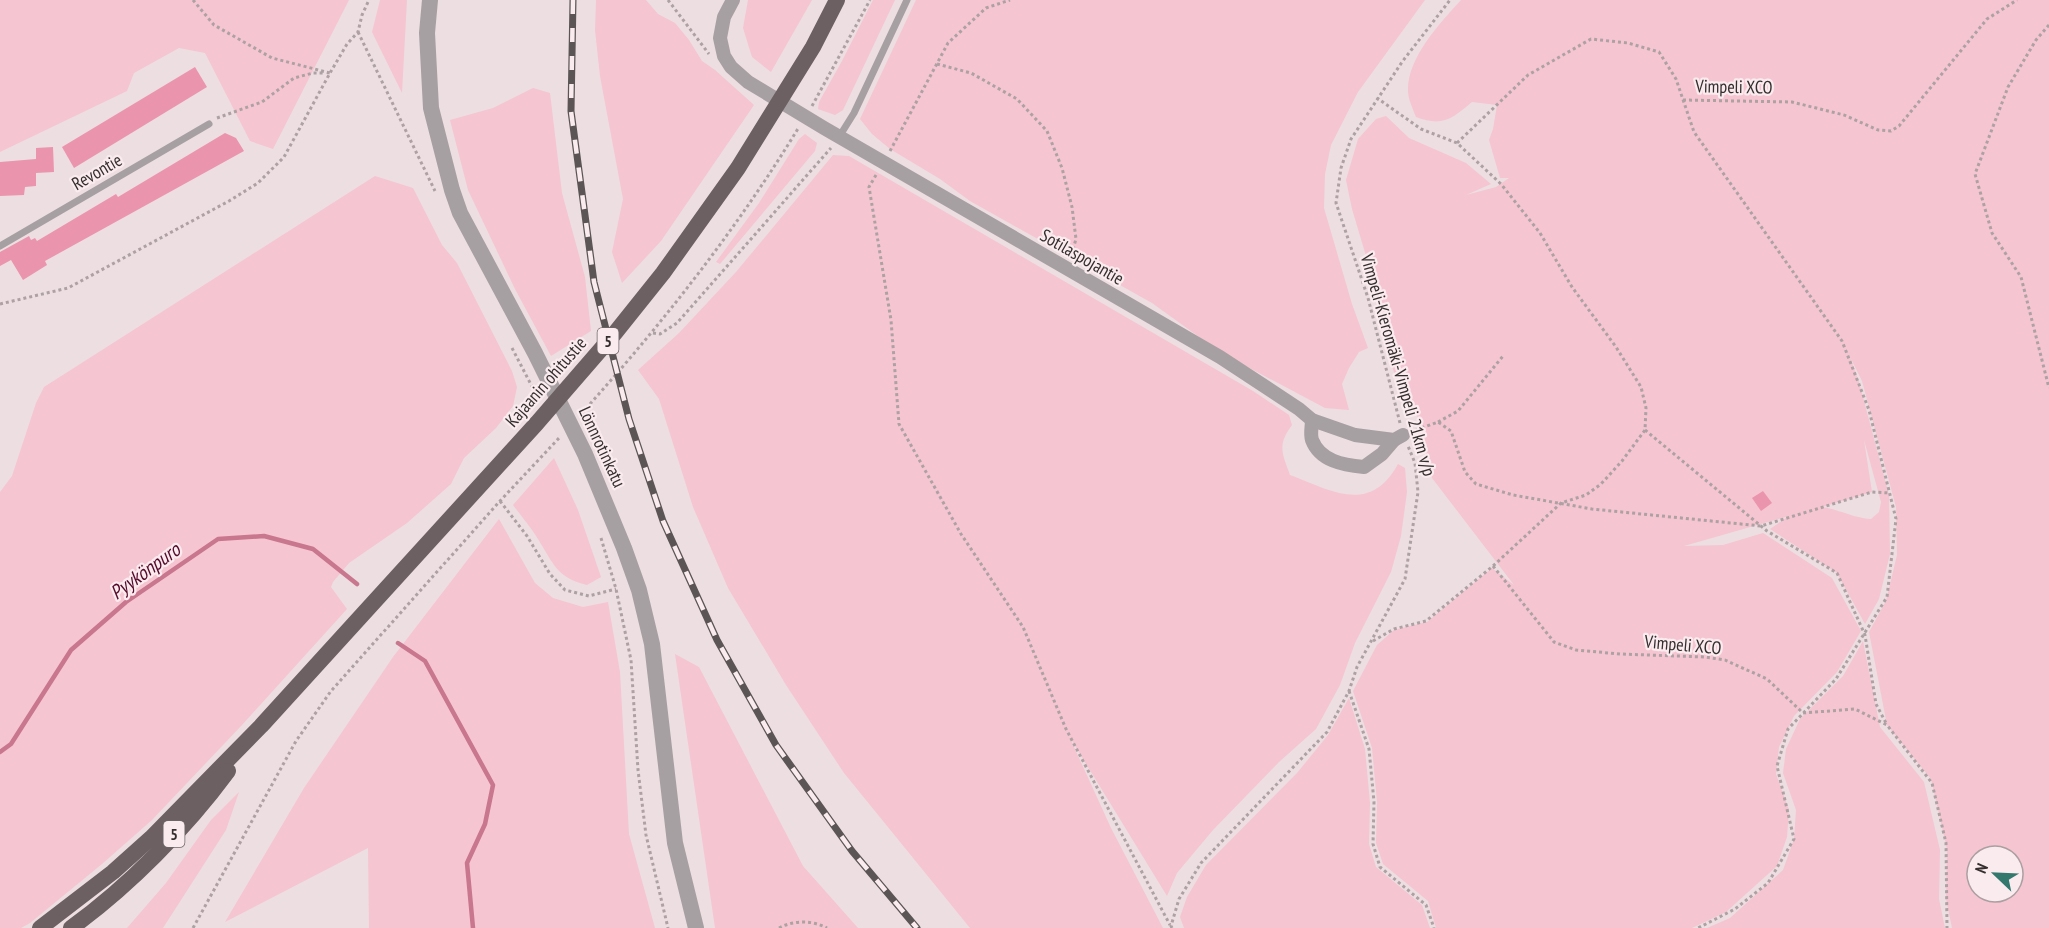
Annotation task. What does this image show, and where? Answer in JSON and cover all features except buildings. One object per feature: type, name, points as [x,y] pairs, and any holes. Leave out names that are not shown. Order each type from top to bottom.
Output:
[{"type":"highway","name":"Kajaanin ohitustie","points":[[261,726],[537,423],[615,333],[663,273],[706,215],[769,120],[813,47],[837,0]]},
{"type":"highway","name":"5","points":[[40,928],[105,879],[151,838],[261,726]]},
{"type":"highway","name":"5","points":[[71,928],[127,881],[157,852],[214,790],[261,726]]},
{"type":"street","name":"Lönnrotinkatu","points":[[430,0],[427,33],[431,108],[460,213],[535,353],[585,454],[632,569],[652,644],[660,701],[669,807],[675,843],[696,928]]},
{"type":"street","name":"Sotilaspojantie","points":[[733,0],[723,17],[720,38],[724,56],[731,67],[748,82],[1220,357],[1312,420],[1355,435],[1399,438]]},
{"type":"street","points":[[1312,420],[1311,438],[1323,457],[1347,465],[1364,467],[1399,438]]},
{"type":"lane","points":[[839,137],[854,113],[907,0]]},
{"type":"lane","name":"Revontie","points":[[0,246],[209,124]]},
{"type":"path","points":[[193,0],[214,25],[272,58],[330,73]]},
{"type":"path","points":[[0,304],[69,288],[258,183],[284,157],[347,44],[358,32],[369,0]]},
{"type":"path","points":[[668,0],[715,62]]},
{"type":"path","points":[[809,109],[870,0]]},
{"type":"path","points":[[1010,0],[986,8],[948,44],[868,187],[891,321],[899,424],[961,534],[1023,627],[1066,729],[1171,927]]},
{"type":"path","name":"Vimpeli-Kieromäki-Vimpeli 21km v/p","points":[[1349,691],[1358,667],[1405,579],[1419,492],[1415,463],[1399,438],[1368,298],[1336,203],[1341,168],[1351,139],[1377,98],[1450,0]]},
{"type":"path","name":"Vimpeli XCO","points":[[1456,143],[1528,75],[1591,39],[1628,43],[1659,52],[1676,79],[1683,100],[1792,102],[1844,115],[1878,130],[1891,131],[1899,126],[1987,19],[2017,0]]},
{"type":"path","points":[[2049,25],[2036,40],[2008,87],[1975,174],[1992,233],[2021,277],[2049,388]]},
{"type":"path","points":[[938,64],[971,73],[1017,99],[1047,131],[1062,168],[1072,207],[1076,239],[1065,268]]},
{"type":"path","points":[[209,124],[220,116],[262,102],[294,78],[313,73],[330,73]]},
{"type":"path","points":[[1371,642],[1394,629],[1426,621],[1493,566],[1561,503],[1586,495],[1601,484],[1645,430],[1646,408],[1641,387],[1616,346],[1572,287],[1540,233],[1501,184],[1456,143],[1420,129],[1377,98]]},
{"type":"path","points":[[1683,100],[1694,132],[1842,341],[1869,410],[1896,519],[1887,597],[1836,679],[1788,729],[1777,766],[1794,838],[1768,883],[1735,909],[1698,928]]},
{"type":"path","points":[[575,420],[653,333],[751,200],[804,119]]},
{"type":"path","points":[[653,333],[660,334],[677,323],[782,207],[839,137]]},
{"type":"path","points":[[1399,438],[1458,411],[1503,356]]},
{"type":"path","points":[[1437,422],[1451,431],[1465,472],[1476,484],[1513,495],[1592,509],[1761,526],[1872,492],[1890,493]]},
{"type":"path","points":[[1645,430],[1761,526],[1837,573],[1865,633],[1876,704],[1887,725],[1932,783],[1946,843],[1947,928]]},
{"type":"path","points":[[193,928],[311,718],[331,691],[560,436]]},
{"type":"path","points":[[500,501],[527,536],[550,574],[565,590],[590,596],[616,589]]},
{"type":"path","points":[[601,537],[616,589],[631,660],[638,770],[646,835],[668,928]]},
{"type":"path","name":"Vimpeli XCO","points":[[1493,566],[1554,642],[1576,650],[1725,660],[1767,678],[1803,713]]},
{"type":"path","points":[[1171,927],[1179,899],[1201,863],[1326,732],[1349,691]]},
{"type":"path","points":[[1349,691],[1369,748],[1374,802],[1373,844],[1380,867],[1426,905],[1434,928]]},
{"type":"path","points":[[1803,713],[1855,709],[1887,725]]},
{"type":"path","points":[[779,928],[800,921],[817,922],[827,928]]},
{"type":"shaded area","points":[[0,0],[349,0],[273,149],[250,141],[205,53],[179,48],[134,73],[127,91],[0,152]]},
{"type":"shaded area","points":[[380,0],[407,0],[402,93],[372,32]]},
{"type":"shaded area","points":[[596,0],[646,0],[658,14],[675,23],[702,61],[754,105],[661,241],[622,283],[612,252],[623,199],[600,76],[595,30]]},
{"type":"shaded area","points":[[748,0],[812,0],[771,72],[752,57],[743,28]]},
{"type":"shaded area","points":[[873,0],[895,0],[843,110],[835,115],[818,109],[819,102]]},
{"type":"shaded area","points":[[916,0],[1425,0],[1358,92],[1331,145],[1325,174],[1324,208],[1352,304],[1368,348],[1359,352],[1342,384],[1349,410],[1325,408],[1242,364],[1152,303],[970,201],[940,179],[890,149],[872,134],[860,119]]},
{"type":"shaded area","points":[[1461,0],[2049,0],[2049,928],[1952,928],[1946,899],[1947,849],[1931,779],[1887,725],[1869,632],[1886,601],[1897,555],[1896,507],[1862,381],[1850,357],[1859,382],[1889,495],[1890,554],[1879,599],[1865,624],[1837,573],[1770,529],[1789,516],[1684,546],[1723,545],[1763,533],[1832,578],[1861,631],[1837,672],[1794,716],[1779,747],[1776,774],[1789,810],[1787,837],[1777,866],[1726,912],[1692,928],[1436,928],[1428,901],[1383,864],[1376,843],[1377,802],[1372,748],[1353,691],[1377,645],[1394,630],[1427,622],[1492,568],[1514,585],[1432,478],[1416,411],[1406,409],[1390,360],[1378,296],[1352,209],[1346,180],[1358,139],[1376,119],[1386,116],[1409,138],[1466,163],[1491,184],[1466,195],[1496,187],[1509,178],[1500,178],[1489,140],[1497,105],[1472,102],[1452,117],[1440,121],[1416,117],[1408,91],[1409,79],[1419,54],[1435,30]],"holes":[[[1864,440],[1881,502],[1879,512],[1871,519],[1822,507],[1872,492]]]},
{"type":"shaded area","points":[[533,88],[550,93],[562,193],[585,277],[591,331],[551,356],[515,289],[468,190],[450,120],[493,108]]},
{"type":"shaded area","points":[[805,134],[817,143],[815,151],[720,264],[716,262],[759,203],[799,139]]},
{"type":"shaded area","points":[[833,155],[849,156],[1253,391],[1289,415],[1292,425],[1284,438],[1282,449],[1290,475],[1349,495],[1363,494],[1375,489],[1387,480],[1398,464],[1405,468],[1407,492],[1401,536],[1391,572],[1355,643],[1340,685],[1316,729],[1279,762],[1213,830],[1177,873],[1167,896],[1069,736],[1111,828],[1163,928],[970,928],[844,773],[786,685],[728,588],[693,507],[659,399],[638,370],[679,333],[736,272]]},
{"type":"shaded area","points":[[375,176],[413,188],[442,245],[457,263],[512,371],[517,387],[513,406],[496,428],[464,458],[451,484],[407,523],[349,563],[331,587],[347,609],[152,820],[30,923],[21,928],[0,928],[0,492],[12,476],[36,403],[44,387]]},
{"type":"shaded area","points":[[554,458],[578,510],[601,577],[587,585],[562,574],[513,505]]},
{"type":"shaded area","points":[[499,519],[535,583],[553,598],[583,607],[608,602],[620,672],[629,834],[655,928],[369,928],[368,848],[225,922],[304,788],[393,657]]},
{"type":"shaded area","points":[[1863,641],[1880,727],[1924,782],[1940,850],[1939,899],[1945,928],[1707,928],[1730,918],[1783,870],[1794,839],[1796,810],[1783,773],[1786,749],[1800,719],[1843,676]]},
{"type":"shaded area","points":[[675,654],[699,667],[803,866],[858,928],[715,928]]},
{"type":"shaded area","points":[[1349,698],[1365,749],[1370,803],[1369,844],[1376,867],[1422,905],[1430,928],[1184,928],[1180,917],[1187,897],[1206,865],[1297,773],[1328,735]]},
{"type":"shaded area","points":[[239,792],[226,830],[163,928],[127,928],[166,883],[211,820]]},
{"type":"waterway","name":"Pyykönpuro","points":[[0,752],[11,744],[71,650],[126,602],[218,539],[264,536],[313,549],[357,584]]},
{"type":"waterway","name":"Pyykönpuro","points":[[398,643],[425,661],[493,785],[485,824],[467,863],[473,928]]},
{"type":"railway","points":[[573,0],[571,111],[594,282],[629,419],[663,521],[717,640],[776,745],[852,851],[917,928]]}]
